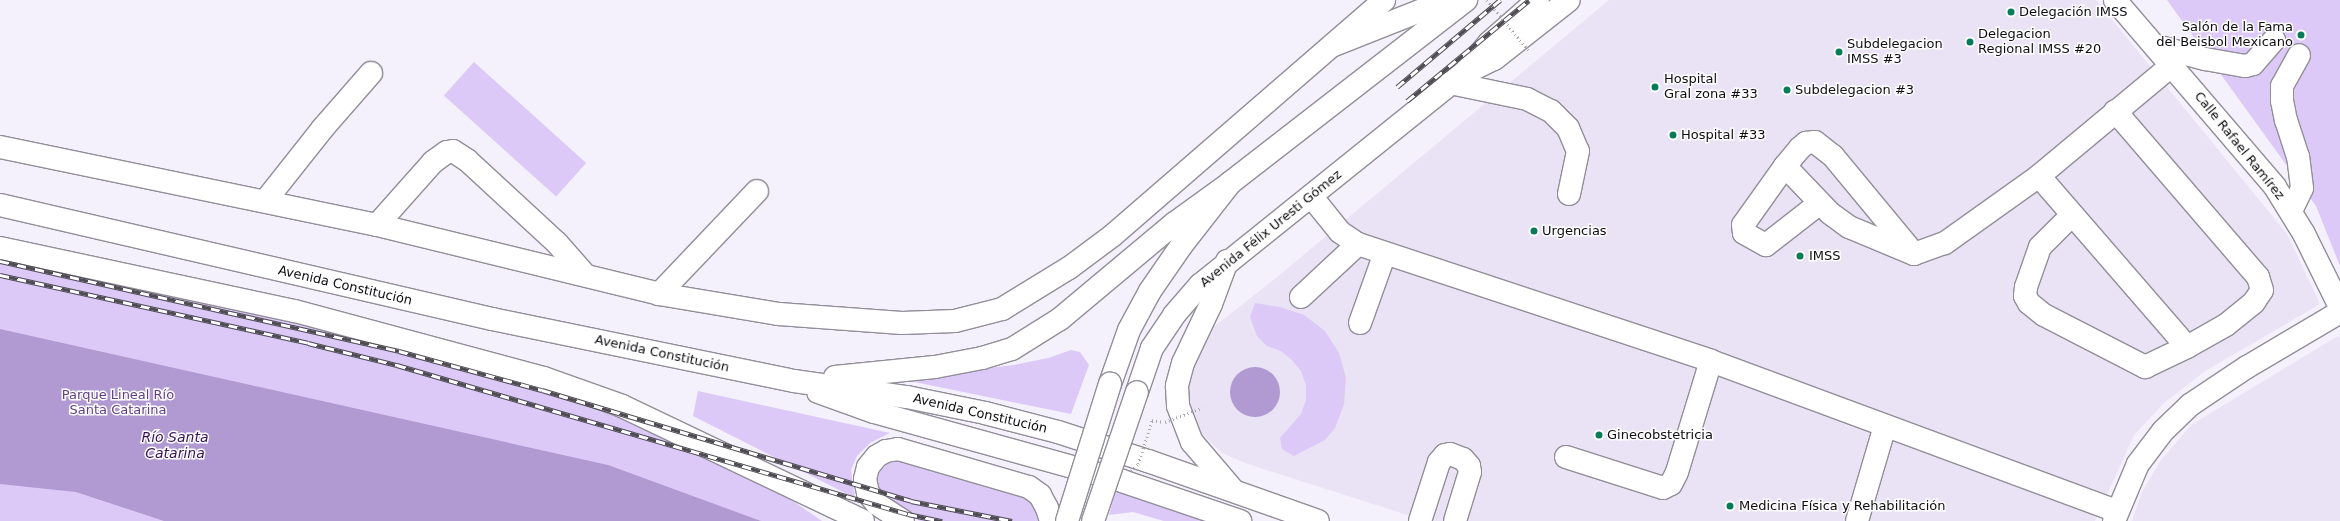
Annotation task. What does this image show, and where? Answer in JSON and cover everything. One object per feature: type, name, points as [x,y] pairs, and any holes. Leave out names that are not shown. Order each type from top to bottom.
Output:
[{"type":"main road","points":[[0,147],[266,200],[377,225],[659,294],[779,314],[902,323],[955,321],[1002,309],[1069,268],[1112,236],[1334,45],[1384,0]]},
{"type":"main road","name":"Avenida Félix Uresti Gómez","points":[[1093,521],[1152,348],[1174,314],[1227,261],[1312,196],[1457,78],[1489,43],[1538,0]]},
{"type":"main road","points":[[1457,78],[1494,59],[1570,0]]},
{"type":"main road","name":"Calle Rafael Ramírez","points":[[2115,0],[2156,46],[2275,187],[2291,211],[2340,307]]},
{"type":"main road","points":[[1334,45],[1441,4]]},
{"type":"main road","points":[[794,381],[935,367],[982,358],[1012,349],[1060,318],[1175,223],[1230,183],[1412,42],[1441,4]]},
{"type":"main road","points":[[1412,42],[1441,4]]},
{"type":"main road","points":[[2156,46],[2205,59],[2245,66],[2253,64],[2274,40]]},
{"type":"main road","points":[[2291,211],[2302,188],[2298,157],[2282,101],[2282,86],[2299,55]]},
{"type":"main road","points":[[1785,166],[1820,203],[1849,227],[1914,254],[1946,243],[2039,176],[2115,111],[2172,65]]},
{"type":"main road","points":[[266,200],[323,128],[371,73]]},
{"type":"main road","points":[[1457,78],[1527,99],[1552,111],[1568,128],[1578,151],[1569,194]]},
{"type":"main road","points":[[2072,215],[2040,247],[2026,287],[2025,296],[2029,304],[2044,315],[2145,367],[2187,347],[2226,325],[2254,302],[2262,290],[2258,277],[2115,111]]},
{"type":"main road","points":[[1820,203],[1766,245],[1744,233],[1743,225],[1785,166],[1806,143],[1815,142],[1822,145],[1914,254]]},
{"type":"main road","points":[[377,225],[433,162],[447,152],[453,151],[467,160],[557,243],[585,275]]},
{"type":"main road","points":[[2039,176],[2187,347]]},
{"type":"main road","points":[[1067,521],[1110,384],[1129,330],[1150,291],[1181,246],[1230,183]]},
{"type":"main road","points":[[659,294],[757,191]]},
{"type":"main road","points":[[1312,196],[1340,232],[1358,244],[1711,361],[1885,426],[2115,516],[2138,464],[2163,430],[2190,405],[2247,367],[2340,312]]},
{"type":"main road","name":"Avenida Constitución","points":[[0,205],[485,317],[794,381],[907,397],[985,413],[1058,432],[1318,521]]},
{"type":"main road","points":[[1301,297],[1358,244]]},
{"type":"main road","points":[[0,248],[295,311],[473,357],[544,378],[622,406],[863,521]]},
{"type":"main road","points":[[1360,323],[1385,253]]},
{"type":"main road","points":[[1227,261],[1211,304],[1183,363],[1177,386],[1178,406],[1192,442],[1234,491]]},
{"type":"main road","points":[[1566,457],[1663,488],[1671,484],[1711,361]]},
{"type":"main road","points":[[794,381],[833,399],[874,412],[1051,459],[1240,521]]},
{"type":"main road","points":[[1857,521],[1885,426]]},
{"type":"main road","points":[[903,521],[877,504],[868,493],[865,479],[868,467],[877,456],[886,451],[898,449],[1029,487],[1040,495],[1047,508],[1051,521]]},
{"type":"main road","points":[[1420,521],[1439,462],[1445,455],[1450,454],[1464,459],[1469,466],[1470,472],[1455,521]]},
{"type":"path","points":[[1487,0],[1530,52]]},
{"type":"path","points":[[1152,420],[1165,422],[1202,408]]},
{"type":"shaded area","name":"IMSS","points":[[1609,0],[2096,0],[2287,234],[2320,304],[2205,371],[2164,403],[2134,435],[2095,521],[1426,521],[1245,463],[1222,453],[1202,434],[1189,409],[1186,382],[1206,333],[1276,278]]},
{"type":"shaded area","points":[[2338,336],[2340,338],[2340,521],[2132,521],[2142,492],[2161,460],[2191,425]]},
{"type":"green space","points":[[2167,0],[2340,0],[2340,266],[2316,206]]},
{"type":"green space","points":[[474,62],[586,163],[556,196],[444,95]]},
{"type":"green space","name":"Parque Lineal Río Santa Catarina","points":[[0,262],[234,308],[370,341],[544,389],[624,415],[745,468],[822,521],[0,521]]},
{"type":"green space","points":[[1255,303],[1280,307],[1304,315],[1325,331],[1339,353],[1346,378],[1344,404],[1335,428],[1325,440],[1294,456],[1282,449],[1280,438],[1301,414],[1306,400],[1306,385],[1301,371],[1292,360],[1281,351],[1267,346],[1257,336],[1250,317]]},
{"type":"green space","points":[[1071,350],[1080,352],[1089,365],[1071,414],[900,379],[1014,365],[1048,358]]},
{"type":"green space","points":[[698,391],[890,433],[870,443],[857,456],[851,470],[855,498],[693,416]]},
{"type":"green space","points":[[900,460],[1032,499],[1041,521],[920,521],[893,507],[881,496],[877,483],[879,473],[887,464]]},
{"type":"green space","points":[[1117,486],[1210,521],[1164,521],[1133,512],[1109,515]]},
{"type":"water","name":"Río Santa Catarina","points":[[0,329],[608,465],[761,521],[164,521],[76,492],[0,484]]},
{"type":"water","points":[[1250,367],[1260,367],[1273,374],[1280,387],[1280,397],[1273,410],[1260,417],[1250,417],[1241,413],[1234,406],[1230,397],[1230,387],[1234,378],[1241,371]]},
{"type":"railway","points":[[1397,87],[1500,0]]},
{"type":"railway","points":[[1407,101],[1529,0]]},
{"type":"railway","points":[[0,261],[399,351],[542,390],[911,501],[1012,521]]},
{"type":"railway","points":[[0,275],[308,343],[397,365],[908,514],[942,521]]},
{"type":"place","name":"Delegación IMSS","points":[[2011,12]]},
{"type":"place","name":"Salón de la Fama del Beisbol Mexicano","points":[[2301,35]]},
{"type":"place","name":"Delegacion Regional IMSS #20","points":[[1970,42]]},
{"type":"place","name":"Subdelegacion IMSS #3","points":[[1839,52]]},
{"type":"place","name":"Hospital Gral zona #33","points":[[1655,87]]},
{"type":"place","name":"Subdelegacion #3","points":[[1787,90]]},
{"type":"place","name":"Hospital #33","points":[[1673,135]]},
{"type":"place","name":"Urgencias","points":[[1534,231]]},
{"type":"place","name":"IMSS","points":[[1800,256]]},
{"type":"place","name":"Ginecobstetricia","points":[[1599,435]]},
{"type":"place","name":"Medicina Física y Rehabilitación","points":[[1730,506]]}]
